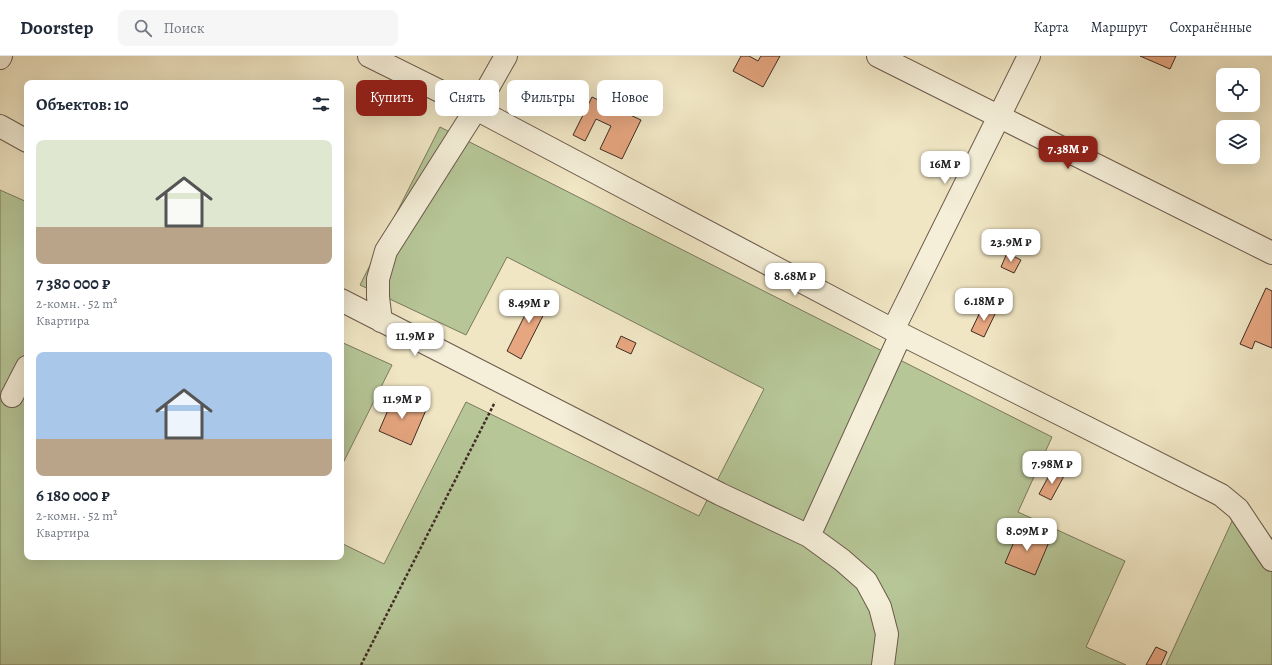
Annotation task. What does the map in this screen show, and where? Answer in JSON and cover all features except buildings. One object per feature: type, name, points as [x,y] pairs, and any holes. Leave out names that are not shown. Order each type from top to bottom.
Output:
[{"type":"street","points":[[369,56],[435,89]]},
{"type":"street","points":[[492,80],[506,56]]},
{"type":"street","points":[[878,56],[1272,253]]},
{"type":"street","points":[[809,536],[897,332],[998,116],[1029,56]]},
{"type":"street","points":[[381,321],[378,297],[378,279],[386,251],[472,116]]},
{"type":"street","points":[[489,116],[897,332],[1220,495],[1238,509],[1272,560]]},
{"type":"street","points":[[0,126],[24,139]]},
{"type":"street","points":[[344,302],[720,494],[809,536],[842,560],[866,581],[880,607],[887,634],[883,665]]},
{"type":"street","points":[[12,396],[24,373]]},
{"type":"path","points":[[361,665],[504,384]]},
{"type":"green space","points":[[440,127],[1052,437],[1018,512],[1125,561],[1086,647],[1126,665],[0,665],[0,190],[24,201],[24,560],[344,560],[344,544],[384,564],[466,402],[699,516],[764,389],[507,257],[466,335],[360,285]]},
{"type":"green space","points":[[344,343],[392,365],[344,461]]},
{"type":"green space","points":[[1233,519],[1272,538],[1272,665],[1166,665]]}]
